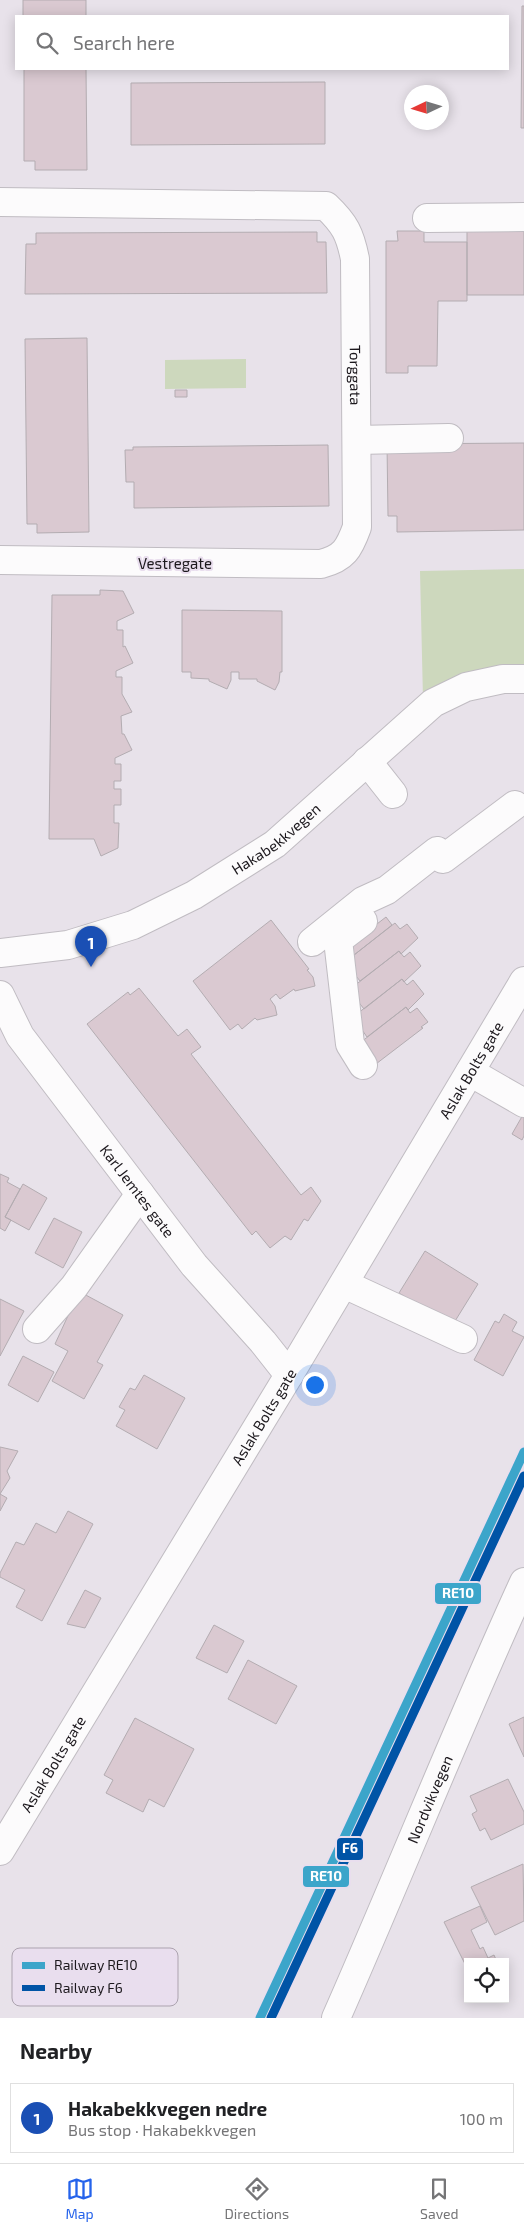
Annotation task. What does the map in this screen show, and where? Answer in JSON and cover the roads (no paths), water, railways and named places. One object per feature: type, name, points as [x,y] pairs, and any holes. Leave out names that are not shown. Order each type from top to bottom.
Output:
[{"type":"main road","name":"Torggata","points":[[0,202],[326,206],[341,220],[350,236],[355,259],[358,527],[346,551]]},
{"type":"main road","points":[[427,218],[524,217]]},
{"type":"main road","points":[[357,440],[450,438]]},
{"type":"main road","name":"Vestregate","points":[[0,560],[321,564],[335,560],[346,551]]},
{"type":"main road","name":"Hakabekkvegen","points":[[0,953],[68,945],[133,925],[194,895],[275,844],[432,703],[466,687],[503,679],[524,679]]},
{"type":"main road","points":[[367,761],[393,794]]},
{"type":"main road","points":[[312,942],[363,901],[386,890],[437,851],[443,858],[515,806]]},
{"type":"main road","points":[[363,1065],[350,1044],[338,940],[384,905],[386,890]]},
{"type":"main road","name":"Aslak Bolts gate","points":[[0,1851],[290,1375],[524,981]]},
{"type":"main road","name":"Karl Jemtes gate","points":[[3,1009],[20,1036],[194,1265],[290,1375]]},
{"type":"main road","points":[[470,1072],[524,1103]]},
{"type":"main road","points":[[36,1329],[74,1287],[140,1194]]},
{"type":"main road","points":[[344,1284],[463,1339]]},
{"type":"main road","name":"Nordvikvegen","points":[[336,2018],[391,1892],[468,1704],[524,1582]]},
{"type":"rail line","name":"RE10","points":[[260,2018],[524,1452]]},
{"type":"rail line","name":"F6","points":[[271,2018],[524,1476]]},
{"type":"place","name":"Hakabekkvegen nedre","points":[[91,967]]}]
